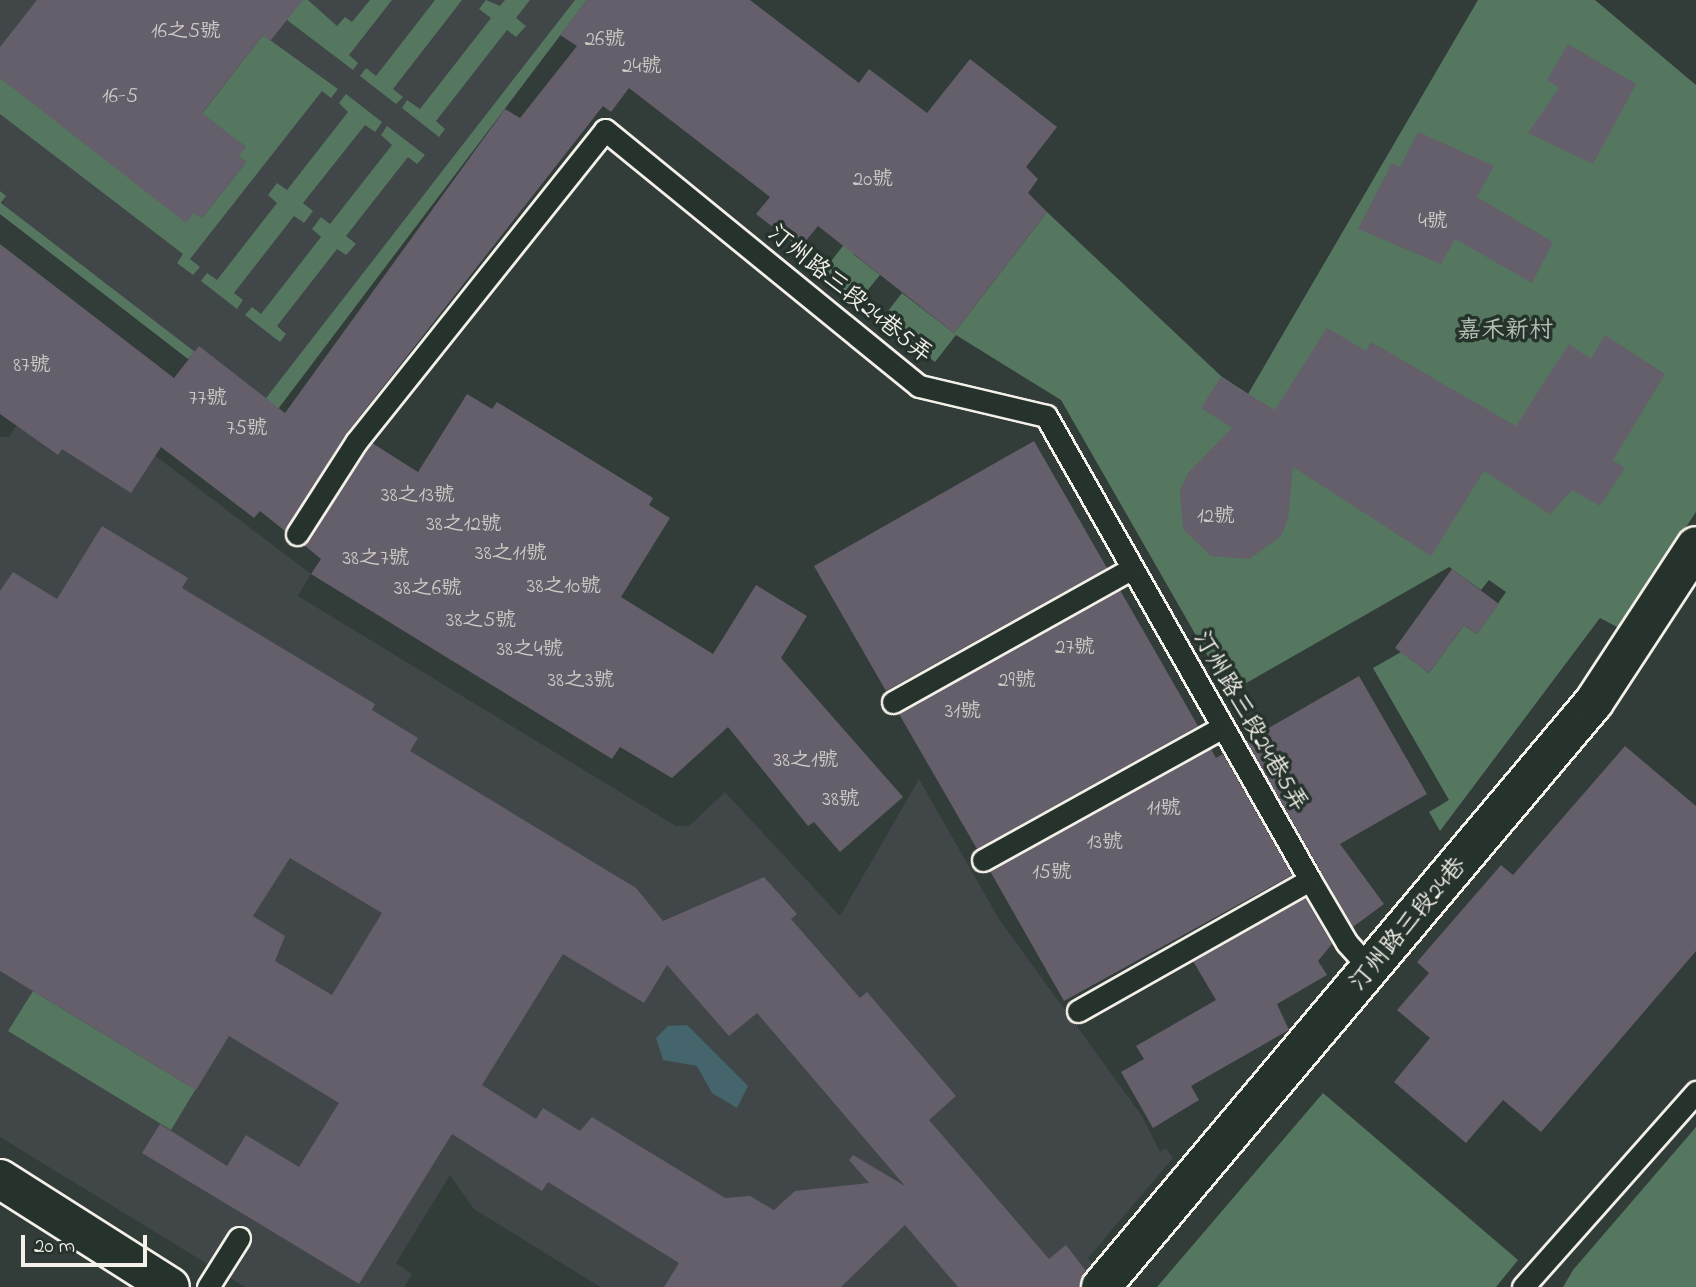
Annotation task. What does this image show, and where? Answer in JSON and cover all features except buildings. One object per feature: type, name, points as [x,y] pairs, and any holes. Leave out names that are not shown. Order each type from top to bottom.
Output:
[{"type":"street","name":"汀州路三段24巷","points":[[1101,1287],[1372,971],[1594,702],[1696,546]]},
{"type":"street","points":[[0,1179],[170,1287]]},
{"type":"lane","name":"汀州路三段24巷5弄","points":[[297,534],[356,442],[605,130],[919,386],[1046,416],[1221,728],[1347,943],[1372,971]]},
{"type":"lane","points":[[893,702],[1131,569]]},
{"type":"lane","points":[[983,860],[1221,728]]},
{"type":"lane","points":[[1078,1011],[1310,880]]},
{"type":"lane","points":[[1523,1287],[1696,1092]]},
{"type":"lane","points":[[208,1287],[239,1238]]},
{"type":"shaded area","points":[[0,0],[587,0],[269,421],[0,214],[5,196],[0,191]]},
{"type":"shaded area","points":[[49,375],[311,574],[298,596],[676,826],[689,826],[725,792],[840,916],[919,779],[999,919],[1142,1116],[1160,1152],[1166,1148],[1173,1158],[1088,1258],[1094,1266],[1076,1287],[600,1287],[474,1209],[450,1175],[396,1263],[412,1274],[404,1287],[245,1287],[0,1137],[0,437],[9,437]]},
{"type":"green space","points":[[291,0],[308,0],[337,26],[345,17],[352,22],[370,0],[392,0],[349,55],[358,63],[353,70],[287,20]]},
{"type":"green space","points":[[435,0],[462,0],[393,89],[403,97],[396,104],[360,76],[366,68],[376,76]]},
{"type":"green space","points":[[486,0],[500,6],[505,0],[530,0],[516,18],[526,26],[516,37],[507,30],[436,121],[445,129],[439,137],[402,108],[407,100],[420,109],[491,18],[479,9]]},
{"type":"green space","points":[[575,0],[587,0],[269,421],[256,411]]},
{"type":"green space","name":"嘉禾新村","points":[[1478,0],[1595,0],[1696,85],[1696,512],[1619,628],[1600,618],[1440,831],[1429,812],[1449,800],[1373,668],[1401,652],[1429,673],[1464,625],[1477,634],[1506,592],[1489,580],[1481,590],[1449,567],[1229,693],[1061,400],[956,335],[935,362],[881,320],[902,293],[954,333],[1047,212],[1221,376],[1248,394]]},
{"type":"green space","points":[[263,35],[338,89],[331,98],[322,91],[190,259],[200,267],[193,275],[177,263],[183,254],[0,114],[0,78],[202,218],[246,162],[238,156],[245,146],[200,116]]},
{"type":"green space","points":[[346,94],[382,122],[375,132],[365,125],[303,203],[313,211],[304,223],[294,216],[234,293],[243,300],[237,309],[201,281],[207,273],[217,280],[277,203],[268,195],[277,183],[287,190],[348,112],[339,103]]},
{"type":"green space","points":[[387,126],[425,155],[417,164],[408,157],[346,236],[356,244],[346,255],[337,249],[277,326],[286,334],[280,342],[245,315],[252,307],[261,314],[321,237],[312,229],[321,217],[330,224],[392,145],[381,135]]},
{"type":"green space","points":[[924,142],[886,212],[853,254],[880,275],[858,302],[821,274]]},
{"type":"green space","points":[[0,191],[6,196],[1,203],[195,352],[188,359],[0,214]]},
{"type":"green space","points":[[33,991],[191,1087],[200,1082],[171,1130],[8,1031]]},
{"type":"green space","points":[[1323,1093],[1518,1260],[1496,1287],[1157,1287]]},
{"type":"green space","points":[[1696,1127],[1696,1287],[1563,1287],[1573,1270]]},
{"type":"water","points":[[687,1025],[748,1086],[737,1108],[712,1093],[697,1066],[663,1060],[656,1038],[668,1026]]}]
